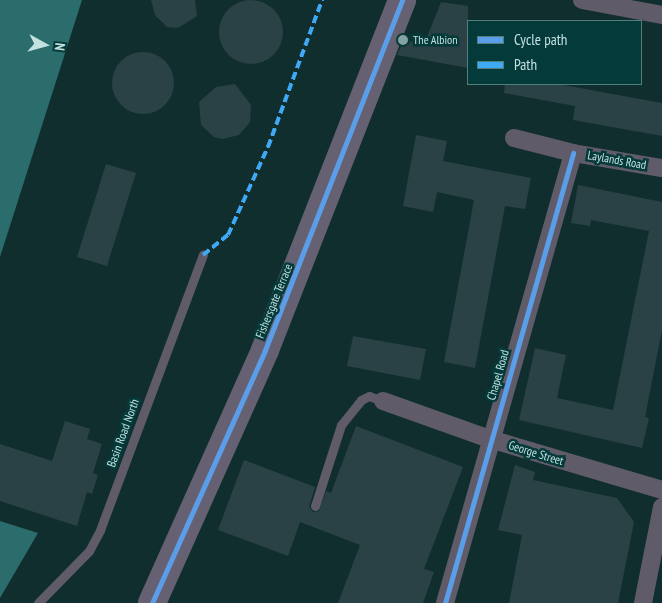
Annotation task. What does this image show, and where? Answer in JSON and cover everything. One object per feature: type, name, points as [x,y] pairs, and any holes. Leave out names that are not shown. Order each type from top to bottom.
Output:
[{"type":"main road","name":"Fishersgate Terrace","points":[[152,603],[265,350],[402,0]]},
{"type":"street","points":[[582,0],[662,15]]},
{"type":"street","name":"Laylands Road","points":[[514,138],[573,153],[662,168]]},
{"type":"street","name":"Chapel Road","points":[[446,603],[490,439],[573,153]]},
{"type":"street","name":"George Street","points":[[383,401],[490,439],[662,490]]},
{"type":"street","points":[[643,603],[662,506]]},
{"type":"lane","name":"Basin Road North","points":[[38,603],[84,556],[100,530],[203,255]]},
{"type":"lane","points":[[315,506],[341,425],[361,400],[370,396],[383,401]]},
{"type":"water","points":[[0,0],[82,0],[0,257]]},
{"type":"water","points":[[0,521],[38,533],[0,598]]},
{"type":"building","points":[[151,0],[195,0],[197,16],[178,28],[167,27],[155,15]]},
{"type":"building","points":[[251,0],[269,6],[277,14],[283,32],[277,50],[269,58],[251,64],[233,58],[225,50],[219,32],[225,14],[233,6]]},
{"type":"building","points":[[441,2],[468,6],[467,68],[397,55],[403,41],[425,42]]},
{"type":"building","points":[[143,52],[155,54],[165,61],[172,71],[174,83],[172,95],[165,105],[155,112],[143,114],[131,112],[121,105],[114,95],[112,83],[114,71],[121,61],[131,54]]},
{"type":"building","points":[[235,84],[251,105],[250,122],[239,135],[223,139],[214,137],[201,125],[199,102],[216,87]]},
{"type":"building","points":[[505,85],[563,85],[662,103],[662,136],[573,120],[575,106],[504,93]]},
{"type":"building","points":[[416,135],[447,141],[443,161],[531,178],[525,209],[505,206],[475,368],[444,362],[474,200],[437,192],[433,212],[403,206]]},
{"type":"building","points":[[106,164],[136,173],[107,266],[77,257]]},
{"type":"building","points":[[578,185],[662,202],[662,330],[645,417],[649,418],[642,448],[519,420],[535,348],[566,355],[557,398],[613,410],[649,231],[591,220],[590,226],[571,223]]},
{"type":"building","points":[[353,336],[426,349],[420,380],[347,366]]},
{"type":"building","points":[[65,421],[90,429],[87,439],[102,444],[93,473],[98,475],[92,494],[87,492],[77,526],[0,501],[0,444],[52,461]]},
{"type":"building","points":[[356,426],[463,467],[424,569],[434,572],[423,603],[338,603],[360,545],[300,522],[288,556],[218,530],[244,460],[315,487],[309,507],[313,512],[319,511],[326,491],[331,493]]},
{"type":"building","points":[[515,465],[535,472],[533,480],[617,498],[634,522],[618,603],[509,603],[522,535],[498,530]]},
{"type":"marked path","points":[[203,255],[228,235],[268,147],[322,0]]},
{"type":"cycle path","points":[[152,603],[265,350],[402,0]]},
{"type":"cycle path","points":[[445,603],[573,153]]},
{"type":"place","name":"The Albion","points":[[403,40]]}]
